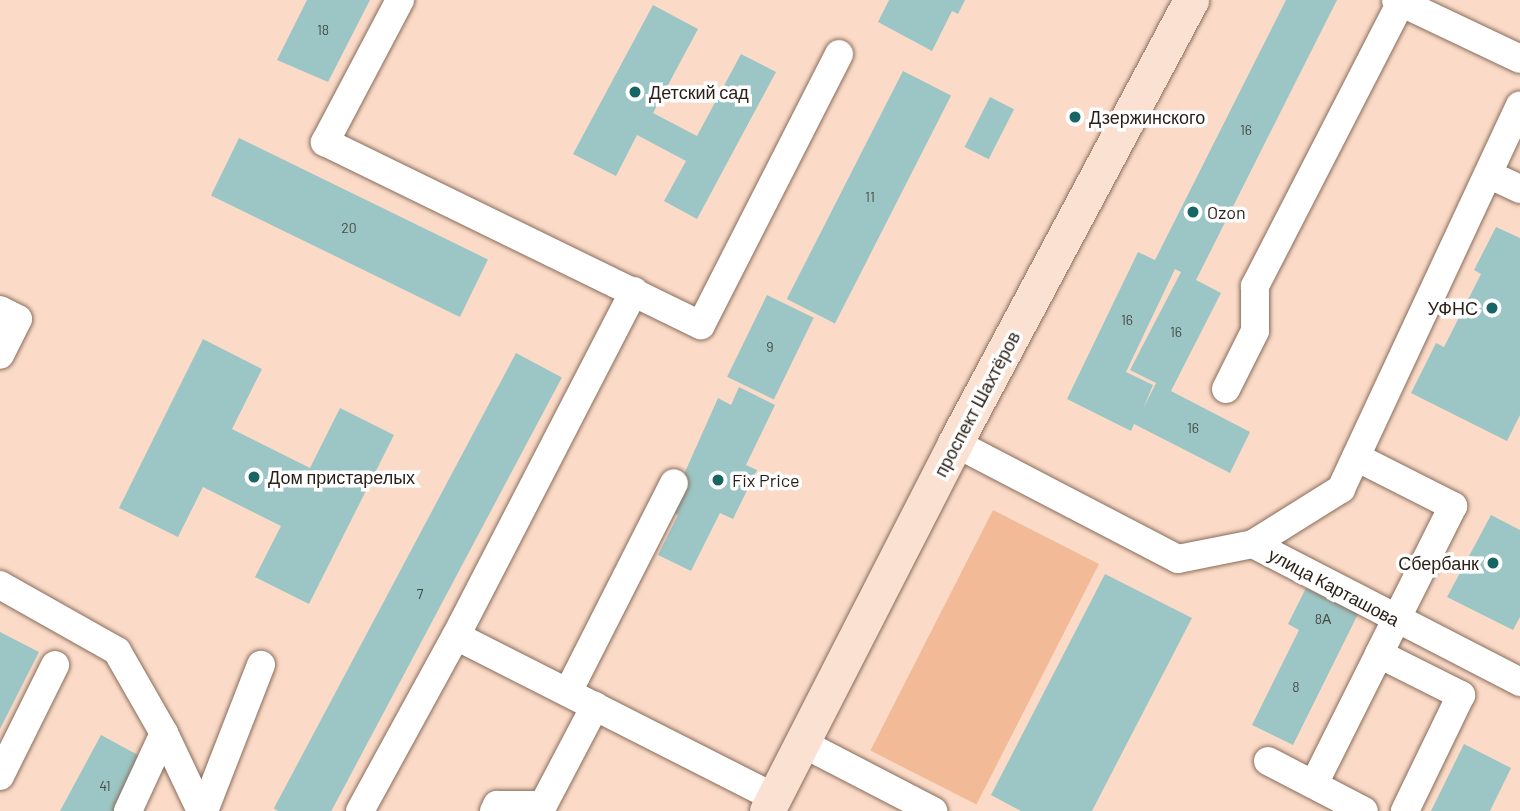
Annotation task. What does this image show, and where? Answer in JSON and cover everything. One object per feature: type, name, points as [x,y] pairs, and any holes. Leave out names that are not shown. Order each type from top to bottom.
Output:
[{"type":"main road","name":"проспект Шахтёров","points":[[771,804],[956,443],[1191,0]]},
{"type":"street","points":[[400,0],[325,142],[701,325],[839,54]]},
{"type":"street","points":[[1226,389],[1255,331],[1255,286],[1399,1],[1520,59]]},
{"type":"street","points":[[1253,544],[1341,489],[1520,106]]},
{"type":"street","points":[[1490,175],[1520,189]]},
{"type":"street","points":[[360,811],[456,636],[634,291]]},
{"type":"street","points":[[0,310],[18,319],[0,355]]},
{"type":"street","name":"улица Карташова","points":[[956,443],[1178,558],[1253,544],[1395,620],[1520,682]]},
{"type":"street","points":[[1314,784],[1453,506],[1356,457]]},
{"type":"street","points":[[568,692],[674,483]]},
{"type":"street","points":[[0,585],[117,651],[164,733],[202,811]]},
{"type":"street","points":[[456,636],[595,706],[771,804]]},
{"type":"street","points":[[1379,654],[1461,695],[1405,811]]},
{"type":"street","points":[[202,811],[261,664]]},
{"type":"street","points":[[0,776],[55,666]]},
{"type":"street","points":[[494,811],[497,805],[543,804],[595,706]]},
{"type":"street","points":[[128,811],[164,733]]},
{"type":"street","points":[[802,743],[933,811]]},
{"type":"street","points":[[1268,761],[1364,811]]},
{"type":"shaded area","points":[[993,510],[1099,564],[976,805],[870,751]]},
{"type":"building","points":[[307,0],[370,0],[328,82],[277,60]]},
{"type":"building","points":[[889,0],[965,0],[958,14],[952,11],[932,51],[878,22]]},
{"type":"building","points":[[1286,0],[1337,0],[1196,280],[1221,293],[1171,391],[1250,432],[1230,473],[1134,424],[1131,431],[1067,399],[1138,252],[1155,260]],"holes":[[[1175,269],[1181,272],[1130,370],[1156,383],[1143,409],[1153,385],[1126,372]]]},
{"type":"building","name":"Детский сад","points":[[653,5],[698,29],[653,113],[697,136],[741,54],[776,72],[697,219],[664,201],[686,161],[637,135],[616,176],[573,154]]},
{"type":"building","points":[[903,71],[951,96],[835,324],[787,299]]},
{"type":"building","points":[[990,97],[1014,109],[989,159],[965,147]]},
{"type":"building","points":[[239,138],[488,259],[460,317],[211,196]]},
{"type":"building","name":"УФНС","points":[[1496,227],[1520,238],[1520,415],[1507,441],[1411,393],[1436,343],[1444,347],[1481,274],[1474,270]]},
{"type":"building","points":[[767,295],[814,318],[774,400],[727,377]]},
{"type":"building","name":"Дом пристарелых","points":[[203,339],[262,369],[232,429],[310,468],[340,408],[394,435],[309,604],[255,577],[281,526],[203,487],[178,537],[119,508]]},
{"type":"building","points":[[516,353],[562,377],[331,811],[278,811],[274,809]]},
{"type":"building","points":[[739,387],[775,405],[746,465],[757,470],[733,519],[720,513],[691,571],[658,555],[678,515],[668,510],[718,398],[731,405]]},
{"type":"building","name":"Сбербанк","points":[[1491,515],[1520,530],[1520,617],[1513,630],[1447,597]]},
{"type":"building","points":[[1105,574],[1192,618],[1092,811],[1021,811],[991,795]]},
{"type":"building","points":[[1306,588],[1358,614],[1293,745],[1252,725],[1299,630],[1288,624]]},
{"type":"building","points":[[0,632],[39,652],[0,729]]},
{"type":"building","points":[[101,735],[149,761],[124,811],[60,811]]},
{"type":"building","points":[[1464,744],[1511,768],[1490,811],[1431,811]]},
{"type":"place","name":"Детский сад","points":[[635,92]]},
{"type":"place","name":"Дзержинского","points":[[1075,117]]},
{"type":"place","name":"Ozon","points":[[1193,212]]},
{"type":"place","name":"УФНС","points":[[1492,308]]},
{"type":"place","name":"Дом пристарелых","points":[[254,477]]},
{"type":"place","name":"Fix Price","points":[[718,480]]},
{"type":"place","name":"Сбербанк","points":[[1493,563]]}]
